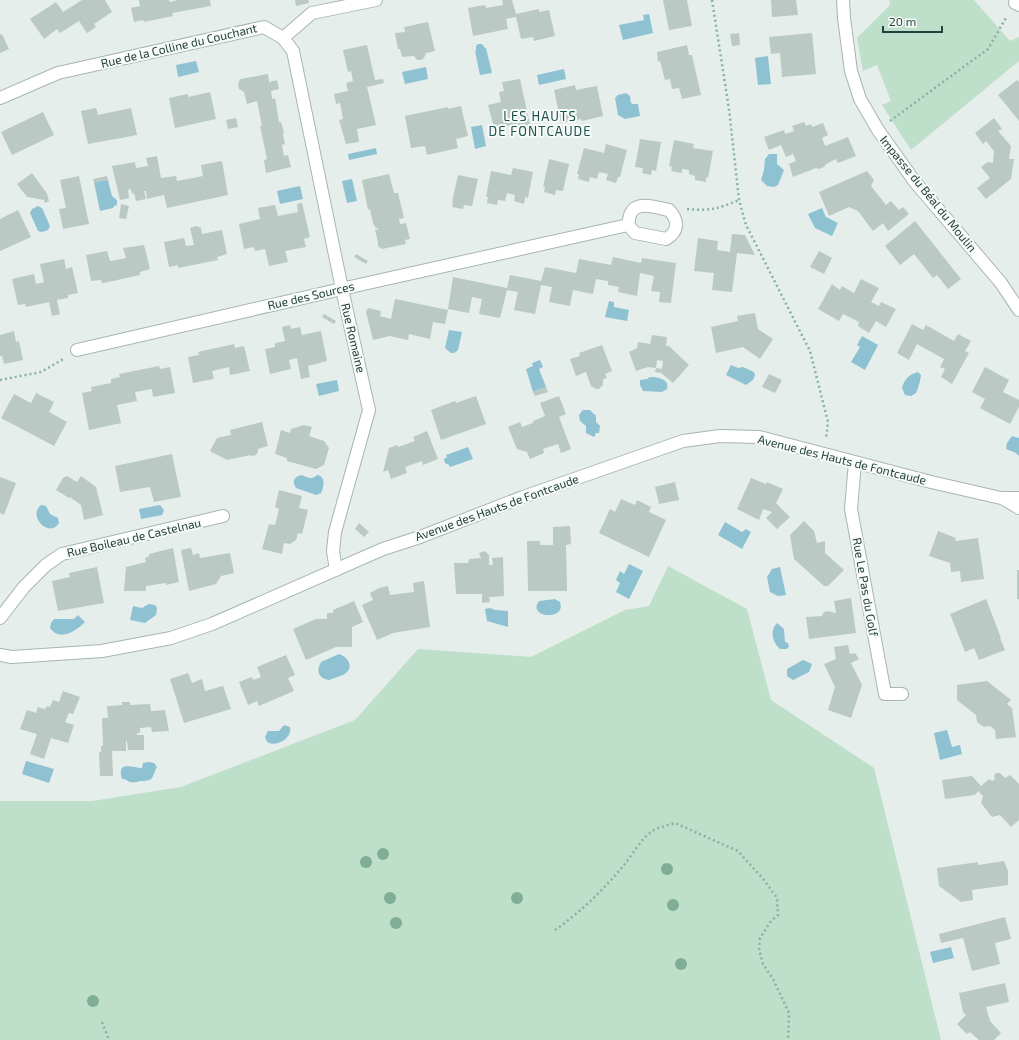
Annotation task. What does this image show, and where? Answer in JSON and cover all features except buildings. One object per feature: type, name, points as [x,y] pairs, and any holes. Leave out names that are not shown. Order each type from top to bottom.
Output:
[{"type":"street","points":[[283,38],[312,13],[376,0]]},
{"type":"street","name":"Impasse du Béal du Moulin","points":[[843,0],[851,71],[860,99],[878,130],[915,182],[1001,283],[1018,306]]},
{"type":"street","name":"Rue de la Colline du Couchant","points":[[0,98],[58,73],[264,27],[283,38]]},
{"type":"street","name":"Rue Romaine","points":[[283,38],[293,51],[342,289],[370,410],[335,532],[333,552],[336,570]]},
{"type":"street","points":[[642,205],[669,210],[675,217],[676,226],[672,235],[666,239],[635,233],[628,225],[631,213],[635,208],[642,205]]},
{"type":"street","name":"Rue des Sources","points":[[77,350],[628,225]]},
{"type":"street","name":"Avenue des Hauts de Fontcaude","points":[[0,655],[12,658],[102,651],[171,638],[212,624],[383,549],[522,497],[683,441],[720,436],[759,437],[931,482],[1001,498],[1019,498]]},
{"type":"street","name":"Rue Le Pas du Golf","points":[[855,462],[851,509],[885,694],[902,694]]},
{"type":"street","name":"Avenue des Hauts de Fontcaude","points":[[1001,498],[1019,508]]},
{"type":"street","name":"Rue Boileau de Castelnau","points":[[0,618],[24,586],[46,565],[62,554],[223,516]]},
{"type":"path","points":[[712,0],[729,109],[739,200],[746,225],[810,351],[828,422],[824,455]]},
{"type":"path","points":[[878,130],[988,49],[1017,4]]},
{"type":"path","points":[[675,217],[686,209],[718,209],[739,200]]},
{"type":"path","points":[[0,380],[41,372],[77,350]]},
{"type":"path","points":[[555,930],[574,917],[604,887],[653,831],[675,823],[738,851],[764,880],[777,898],[778,914],[771,921],[760,938],[759,949],[763,964],[773,979],[789,1013],[788,1040]]},
{"type":"path","points":[[102,1022],[109,1040]]},
{"type":"green space","points":[[889,0],[974,0],[1010,41],[1019,37],[1019,61],[911,150],[882,105],[891,101],[877,65],[863,71],[857,38],[890,5]]},
{"type":"green space","points":[[668,566],[747,609],[771,700],[874,768],[941,1040],[0,1040],[0,801],[92,801],[181,787],[355,720],[418,649],[531,657],[625,610],[649,606]]},
{"type":"water","points":[[649,14],[653,33],[623,40],[619,25],[644,20],[643,15]]},
{"type":"water","points":[[478,44],[482,44],[486,48],[492,73],[480,75],[475,51]]},
{"type":"water","points":[[768,56],[771,84],[758,85],[755,58]]},
{"type":"water","points":[[196,61],[199,72],[178,77],[176,65]]},
{"type":"water","points":[[426,67],[428,79],[405,84],[402,72]]},
{"type":"water","points":[[564,69],[566,79],[539,85],[537,75]]},
{"type":"water","points":[[626,93],[630,96],[631,103],[638,104],[640,116],[625,119],[618,115],[615,98],[618,95]]},
{"type":"water","points":[[482,125],[486,146],[475,149],[471,127]]},
{"type":"water","points":[[376,148],[377,154],[349,160],[348,154]]},
{"type":"water","points":[[769,154],[777,154],[777,164],[784,170],[778,185],[774,187],[767,186],[761,180],[765,159]]},
{"type":"water","points":[[352,179],[357,201],[347,203],[342,181]]},
{"type":"water","points":[[108,180],[112,196],[117,200],[117,205],[113,208],[100,211],[94,182]]},
{"type":"water","points":[[300,186],[303,199],[280,204],[277,191]]},
{"type":"water","points":[[38,206],[42,208],[50,226],[48,230],[42,232],[38,231],[30,213],[32,209]]},
{"type":"water","points":[[822,208],[826,217],[838,223],[832,236],[815,228],[808,214]]},
{"type":"water","points":[[609,301],[614,302],[614,307],[629,310],[627,321],[605,317]]},
{"type":"water","points":[[449,330],[462,332],[458,350],[454,353],[451,353],[445,348]]},
{"type":"water","points":[[862,336],[878,345],[865,370],[851,362],[860,347],[857,345]]},
{"type":"water","points":[[540,360],[543,367],[539,369],[546,387],[533,392],[526,369],[533,366],[532,363]]},
{"type":"water","points":[[731,365],[738,368],[743,367],[754,372],[755,375],[753,380],[746,385],[726,375]]},
{"type":"water","points":[[918,372],[921,376],[916,393],[911,396],[905,395],[902,388],[904,382],[907,378]]},
{"type":"water","points":[[650,377],[663,379],[667,383],[667,389],[662,392],[643,391],[640,385],[640,380]]},
{"type":"water","points":[[337,380],[339,391],[319,396],[316,384]]},
{"type":"water","points":[[583,410],[590,410],[596,416],[596,422],[600,426],[599,433],[596,433],[594,437],[586,433],[586,426],[580,421],[579,415]]},
{"type":"water","points":[[1012,436],[1019,438],[1019,456],[1016,453],[1006,449],[1007,443]]},
{"type":"water","points":[[468,447],[473,459],[450,467],[445,463],[444,459],[447,457],[446,455]]},
{"type":"water","points":[[302,475],[310,478],[317,475],[322,477],[323,488],[321,493],[316,495],[296,488],[294,484],[295,479]]},
{"type":"water","points":[[41,505],[46,506],[50,514],[58,518],[59,523],[55,527],[45,527],[38,520],[36,515],[37,510]]},
{"type":"water","points":[[160,505],[164,510],[162,515],[141,519],[139,509]]},
{"type":"water","points":[[725,522],[742,532],[746,529],[751,532],[742,549],[718,535]]},
{"type":"water","points":[[629,564],[643,571],[629,599],[616,592],[620,583],[616,580],[620,571],[624,574]]},
{"type":"water","points":[[780,567],[786,595],[778,596],[770,592],[767,577],[772,569]]},
{"type":"water","points":[[555,599],[560,602],[561,608],[558,612],[553,615],[547,615],[538,611],[536,607],[539,601]]},
{"type":"water","points":[[149,604],[155,605],[157,608],[156,615],[145,623],[130,620],[133,606],[142,608]]},
{"type":"water","points":[[490,608],[508,611],[508,627],[487,621],[485,609]]},
{"type":"water","points":[[78,615],[85,622],[73,632],[63,635],[54,632],[50,628],[54,619],[74,619]]},
{"type":"water","points":[[777,623],[784,629],[785,642],[788,643],[789,646],[787,649],[780,649],[775,644],[773,630]]},
{"type":"water","points":[[339,654],[348,661],[350,667],[347,672],[329,680],[322,678],[318,671],[321,662]]},
{"type":"water","points":[[803,660],[812,664],[809,672],[793,680],[787,676],[787,669]]},
{"type":"water","points":[[284,725],[290,727],[290,731],[289,735],[283,741],[275,744],[267,742],[265,737],[268,731],[279,731]]},
{"type":"water","points":[[947,730],[952,747],[960,745],[962,754],[940,760],[934,733]]},
{"type":"water","points":[[26,761],[54,769],[49,783],[22,774]]},
{"type":"water","points":[[143,763],[154,763],[157,767],[151,779],[130,782],[122,779],[121,769],[123,767],[130,766],[142,768]]},
{"type":"water","points":[[951,947],[954,958],[933,963],[930,952]]},
{"type":"district","name":"LES HAUTS DE FONTCAUDE","points":[[540,124]]}]
